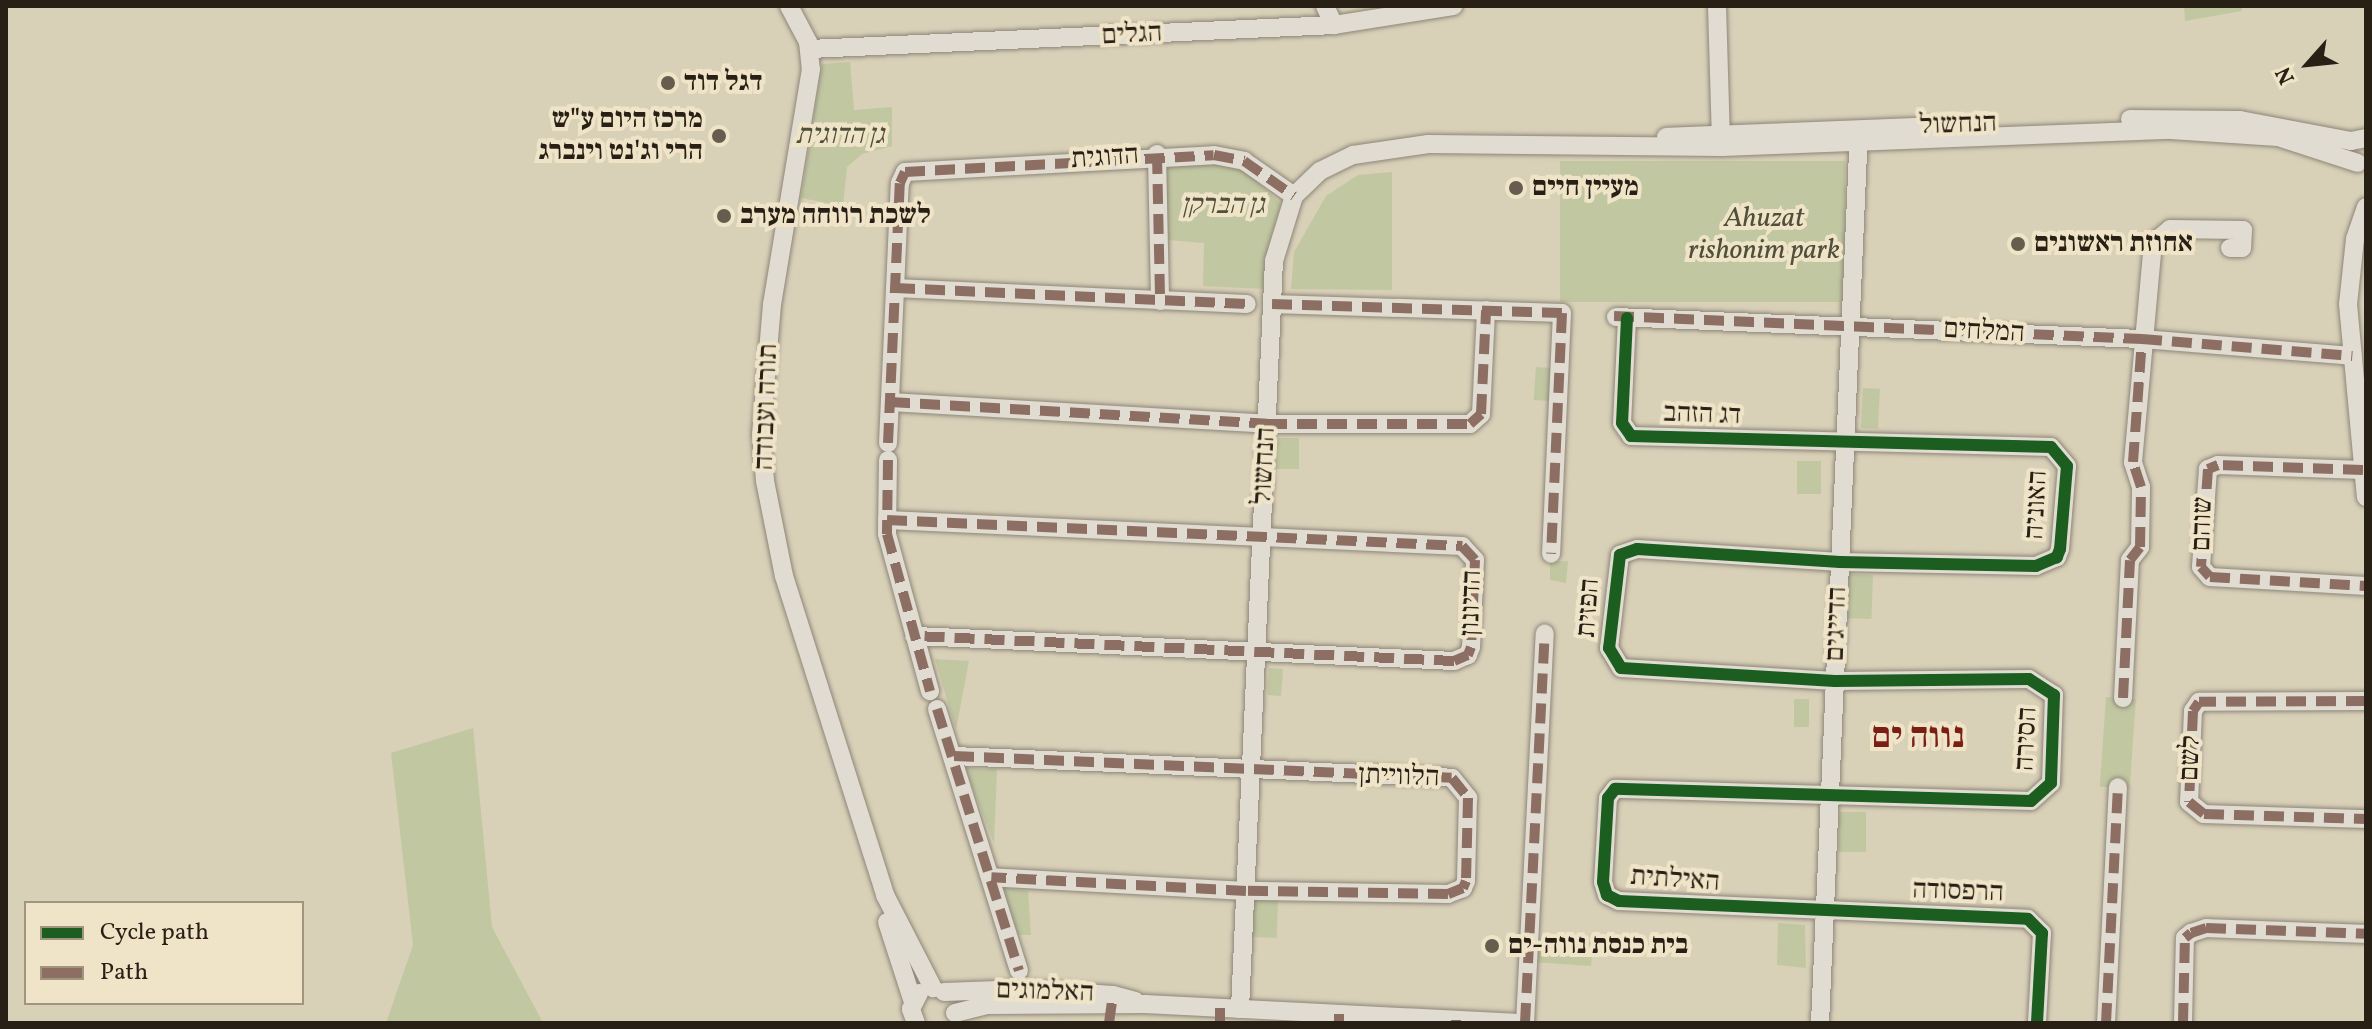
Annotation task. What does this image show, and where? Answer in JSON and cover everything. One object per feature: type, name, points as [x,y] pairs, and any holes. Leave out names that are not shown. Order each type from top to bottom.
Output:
[{"type":"street","name":"תורה ועבודה","points":[[789,6],[810,49],[808,95],[772,304],[761,434],[765,481],[784,576],[885,895],[952,1018]]},
{"type":"street","points":[[1325,6],[1334,25]]},
{"type":"street","name":"הגלים","points":[[810,49],[1334,25],[1454,6]]},
{"type":"street","points":[[1717,6],[1721,140]]},
{"type":"street","name":"הנחשול","points":[[1240,1009],[1277,239],[1294,196],[1320,171],[1365,153],[1428,144],[1548,149],[1721,140],[2171,130],[2278,137],[2362,171],[2366,139],[2351,141],[2240,120],[2164,117],[1859,136]]},
{"type":"street","name":"הדייגים","points":[[1820,1023],[1859,136]]},
{"type":"street","points":[[1157,154],[1160,301]]},
{"type":"street","name":"הדוגית","points":[[895,288],[900,183],[905,172],[1157,154],[1244,161],[1294,196]]},
{"type":"street","points":[[2366,207],[2355,239],[2357,304],[2352,356],[2366,497]]},
{"type":"street","points":[[2123,698],[2130,560],[2140,547],[2141,487],[2133,462],[2142,339],[2157,236],[2170,229],[2243,230],[2242,248],[2230,248]]},
{"type":"street","points":[[1019,970],[954,756],[933,700],[887,520],[895,288],[1247,304]]},
{"type":"street","points":[[1272,304],[1562,313],[1551,554]]},
{"type":"street","points":[[890,402],[1267,424],[1475,422],[1481,414],[1486,310]]},
{"type":"street","name":"המלחים","points":[[1620,317],[2142,339],[2352,356]]},
{"type":"street","name":"דג הזהב","points":[[1620,317],[1622,423],[1631,436],[1845,445]]},
{"type":"street","name":"האוניה","points":[[1840,562],[2048,563],[2060,549],[2067,466],[2051,447],[1845,445]]},
{"type":"street","name":"שוהם","points":[[2363,470],[2218,465],[2208,469],[2201,567],[2210,577],[2366,586]]},
{"type":"street","points":[[887,520],[1262,539]]},
{"type":"street","name":"הדיונון","points":[[1256,654],[1454,661],[1468,655],[1471,647],[1475,560],[1470,549],[1262,539]]},
{"type":"street","name":"הפזית","points":[[1835,681],[1621,668],[1609,648],[1616,560],[1630,550],[1840,562]]},
{"type":"street","points":[[1525,1023],[1545,634]]},
{"type":"street","points":[[915,636],[1256,654]]},
{"type":"street","name":"הסירה","points":[[1830,794],[2031,801],[2051,783],[2054,695],[2038,681],[1835,681]]},
{"type":"street","name":"לשם","points":[[2366,701],[2199,702],[2193,711],[2189,802],[2204,814],[2366,819]]},
{"type":"street","points":[[954,756],[1251,772]]},
{"type":"street","name":"הלווייתן","points":[[1246,891],[1448,894],[1463,888],[1466,881],[1468,798],[1452,778],[1251,772]]},
{"type":"street","name":"האילתית","points":[[1825,912],[1619,901],[1607,895],[1603,882],[1608,798],[1622,787],[1830,794]]},
{"type":"street","points":[[2106,1023],[2118,787]]},
{"type":"street","points":[[991,877],[1246,891]]},
{"type":"street","name":"תורה ועבודה","points":[[885,895],[888,929],[913,1002],[916,1023]]},
{"type":"street","name":"הרפסודה","points":[[1825,912],[2028,919],[2042,933],[2037,1023]]},
{"type":"street","points":[[2183,1023],[2185,938],[2191,933],[2206,928],[2366,934]]},
{"type":"street","points":[[913,1002],[921,992],[939,990]]},
{"type":"street","name":"האלמוגים","points":[[939,990],[1111,1008]]},
{"type":"street","name":"האלמוגים","points":[[952,1018],[987,1005],[1111,1008],[1145,1004],[1220,1016],[1240,1009],[1339,1018],[1515,1023]]},
{"type":"green space","points":[[2184,6],[2242,6],[2242,11],[2185,21]]},
{"type":"green space","name":"גן הדוגית","points":[[850,62],[854,110],[892,107],[892,146],[862,154],[847,167],[843,206],[801,198],[822,64]]},
{"type":"green space","name":"Ahuzat rishonim park","points":[[1560,161],[1845,161],[1845,302],[1560,302]]},
{"type":"green space","name":"גן הברקן","points":[[1166,164],[1240,165],[1281,204],[1269,243],[1267,289],[1203,286],[1204,243],[1167,240]]},
{"type":"green space","points":[[1392,172],[1392,290],[1291,289],[1294,252],[1326,196],[1358,175]]},
{"type":"green space","points":[[1536,367],[1552,368],[1550,401],[1534,400]]},
{"type":"green space","points":[[1863,388],[1880,389],[1878,429],[1861,428]]},
{"type":"green space","points":[[1273,438],[1299,438],[1299,469],[1273,469]]},
{"type":"green space","points":[[1797,461],[1821,461],[1821,494],[1797,494]]},
{"type":"green space","points":[[1568,561],[1566,583],[1550,580],[1550,562]]},
{"type":"green space","points":[[1847,574],[1873,575],[1871,619],[1845,618]]},
{"type":"green space","points":[[935,659],[969,661],[956,730]]},
{"type":"green space","points":[[1269,668],[1283,669],[1281,696],[1267,695]]},
{"type":"green space","points":[[2106,697],[2136,699],[2130,789],[2100,787]]},
{"type":"green space","points":[[1794,699],[1809,699],[1809,727],[1794,727]]},
{"type":"green space","points":[[473,728],[492,927],[543,1023],[386,1023],[413,945],[391,753]]},
{"type":"green space","points":[[965,768],[997,769],[994,843]]},
{"type":"green space","points":[[1839,812],[1866,812],[1866,852],[1839,852]]},
{"type":"green space","points":[[1000,887],[1028,891],[1031,935],[1018,935]]},
{"type":"green space","points":[[1251,900],[1278,901],[1277,938],[1250,937]]},
{"type":"green space","points":[[1778,923],[1805,925],[1806,968],[1777,965]]},
{"type":"green space","points":[[1534,937],[1593,941],[1591,966],[1532,962]]},
{"type":"marked path","points":[[1157,154],[1160,301]]},
{"type":"marked path","points":[[888,443],[900,183],[905,172],[1214,155],[1244,161],[1294,196]]},
{"type":"marked path","points":[[895,288],[1247,304]]},
{"type":"marked path","points":[[1272,304],[1562,313],[1551,554]]},
{"type":"marked path","points":[[890,402],[1267,424],[1470,424],[1481,414],[1486,310]]},
{"type":"marked path","points":[[1614,316],[2142,339],[2352,356]]},
{"type":"marked path","points":[[2123,698],[2130,560],[2140,547],[2141,487],[2133,462],[2142,339]]},
{"type":"marked path","points":[[888,460],[887,534],[930,691]]},
{"type":"marked path","points":[[2363,470],[2218,465],[2208,469],[2201,567],[2210,577],[2366,586]]},
{"type":"marked path","points":[[887,520],[1462,546],[1475,560],[1471,647],[1468,655],[1454,661],[915,636]]},
{"type":"marked path","points":[[1525,1023],[1545,634]]},
{"type":"marked path","points":[[2366,701],[2199,702],[2193,711],[2189,802],[2204,814],[2366,819]]},
{"type":"marked path","points":[[937,709],[1019,970]]},
{"type":"marked path","points":[[954,756],[1452,778],[1468,798],[1466,881],[1463,888],[1448,894],[1246,891],[991,877]]},
{"type":"marked path","points":[[2106,1023],[2118,787]]},
{"type":"marked path","points":[[2183,1023],[2185,938],[2191,933],[2206,928],[2366,934]]},
{"type":"marked path","points":[[1109,1023],[1113,995]]},
{"type":"marked path","points":[[1220,1008],[1220,1023]]},
{"type":"marked path","points":[[1339,1014],[1339,1023]]},
{"type":"cycle path","points":[[1627,318],[1622,423],[1631,436],[2051,447],[2067,466],[2060,549],[2057,557],[2036,566],[1840,562],[1637,549],[1620,555],[1609,648],[1621,668],[1835,681],[2029,679],[2054,695],[2051,783],[2031,801],[1615,789],[1608,798],[1603,882],[1607,895],[1619,901],[2028,919],[2042,933],[2037,1023]]},
{"type":"place","name":"דגל דוד","points":[[668,83]]},
{"type":"place","name":"מרכז היום ע\"ש הרי וג'נט וינברג","points":[[719,136]]},
{"type":"place","name":"מעיין חיים","points":[[1516,188]]},
{"type":"place","name":"לשכת רווחה מערב","points":[[724,216]]},
{"type":"place","name":"אחוזת ראשונים","points":[[2018,244]]},
{"type":"place","name":"בית כנסת נווה-ים","points":[[1492,946]]},
{"type":"district","name":"נווה ים","points":[[1918,739]]}]
